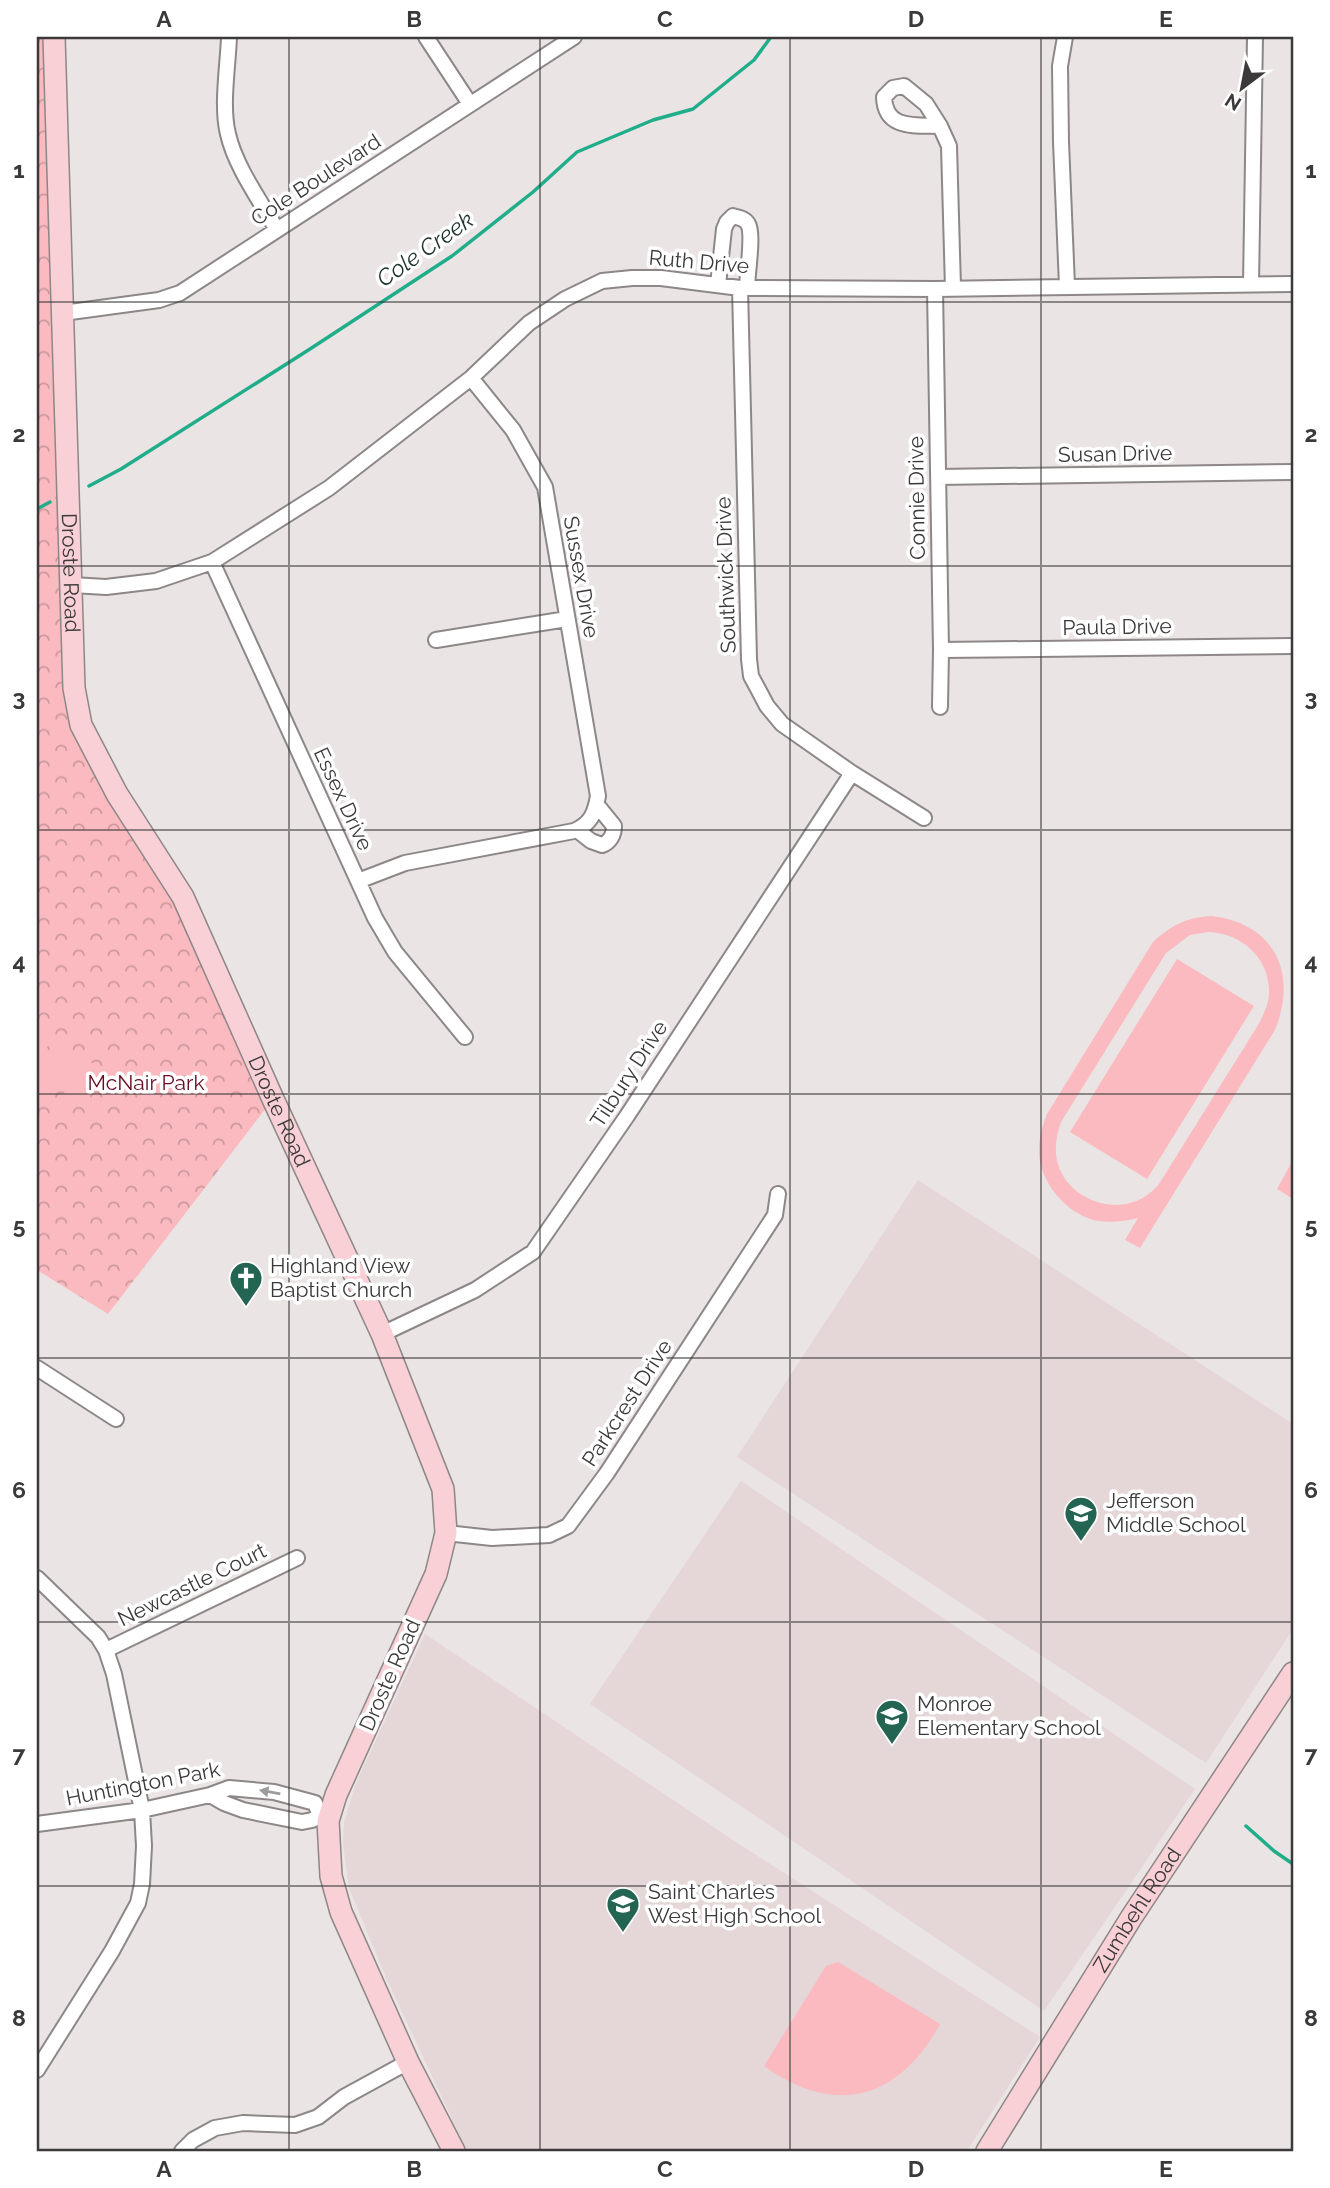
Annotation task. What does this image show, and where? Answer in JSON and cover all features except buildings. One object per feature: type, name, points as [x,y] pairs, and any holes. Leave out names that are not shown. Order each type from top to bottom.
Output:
[{"type":"street","name":"Droste Road","points":[[54,37],[74,688],[81,725],[117,794],[183,897],[382,1334],[443,1489],[446,1533],[436,1574],[324,1819],[331,1876],[341,1912],[408,2062],[454,2151]]},
{"type":"street","points":[[229,37],[226,114],[228,135],[237,159],[278,230]]},
{"type":"street","points":[[426,37],[470,104]]},
{"type":"street","name":"Cole Boulevard","points":[[63,313],[169,298],[574,37]]},
{"type":"street","points":[[1065,37],[1060,66],[1067,286]]},
{"type":"street","points":[[1251,284],[1255,37]]},
{"type":"street","points":[[940,126],[949,146],[953,288]]},
{"type":"street","name":"Southwick Drive","points":[[718,285],[724,229],[733,216],[749,224],[750,233],[743,288],[751,676],[767,706],[782,724],[852,773],[924,818]]},
{"type":"street","name":"Ruth Drive","points":[[72,585],[106,587],[156,581],[212,562],[330,488],[471,378],[529,323],[565,299],[602,281],[661,278],[743,288],[936,289],[1293,284]]},
{"type":"street","name":"Connie Drive","points":[[936,289],[940,707]]},
{"type":"street","name":"Sussex Drive","points":[[471,378],[513,430],[545,487],[598,796],[597,805],[614,826],[614,833],[607,843],[602,845],[591,841],[577,830]]},
{"type":"street","name":"Susan Drive","points":[[938,477],[1293,472]]},
{"type":"street","name":"Essex Drive","points":[[212,562],[358,881],[395,952],[465,1037]]},
{"type":"street","points":[[436,640],[567,619]]},
{"type":"street","name":"Paula Drive","points":[[941,650],[1293,646]]},
{"type":"street","name":"Tilbury Drive","points":[[382,1334],[475,1290],[533,1252],[627,1116],[852,773]]},
{"type":"street","points":[[358,881],[405,863],[577,830],[591,820],[597,805]]},
{"type":"street","name":"Parkcrest Drive","points":[[446,1533],[492,1538],[549,1535],[568,1526],[601,1482],[775,1214],[778,1194]]},
{"type":"street","points":[[37,1368],[116,1419]]},
{"type":"street","name":"Newcastle Court","points":[[106,1650],[297,1558]]},
{"type":"street","points":[[37,1578],[98,1637],[106,1650],[114,1674],[142,1810],[144,1846],[138,1903],[112,1951],[37,2070]]},
{"type":"street","name":"Zumbehl Road","points":[[987,2151],[1132,1918],[1293,1673]]},
{"type":"street","name":"Huntington Park","points":[[37,1824],[142,1810],[210,1795],[229,1788],[274,1792],[315,1803],[324,1819]]},
{"type":"street","points":[[210,1795],[243,1810],[302,1822],[324,1819]]},
{"type":"street","points":[[183,2151],[193,2140],[215,2128],[243,2123],[295,2125],[318,2116],[345,2097],[408,2062]]},
{"type":"shaded area","name":"Jefferson Middle School","points":[[918,1180],[1293,1424],[1293,1629],[1206,1763],[737,1457]]},
{"type":"shaded area","name":"Monroe Elementary School","points":[[741,1481],[1195,1789],[1044,2011],[590,1704]]},
{"type":"shaded area","name":"Saint Charles West High School","points":[[425,1634],[736,1842],[1040,2037],[967,2151],[467,2151],[387,1980],[349,1888],[343,1844],[344,1822],[356,1783]]},
{"type":"green space","name":"McNair Park","points":[[37,37],[48,37],[81,725],[183,897],[273,1099],[108,1314],[37,1270]]},
{"type":"green space","points":[[1212,916],[1252,929],[1266,941],[1276,955],[1282,971],[1284,989],[1281,1009],[1275,1030],[1140,1248],[1125,1240],[1138,1218],[1109,1222],[1089,1218],[1070,1208],[1054,1192],[1040,1162],[1040,1138],[1047,1114],[1153,942],[1180,923]],"holes":[[[1208,932],[1243,943],[1260,960],[1265,971],[1269,995],[1260,1022],[1154,1190],[1141,1199],[1121,1205],[1109,1205],[1086,1197],[1067,1182],[1057,1160],[1057,1136],[1061,1122],[1166,953],[1190,935]]]},
{"type":"green space","points":[[1177,959],[1254,1006],[1147,1179],[1070,1132]]},
{"type":"green space","points":[[37,1028],[53,1038],[37,1063]]},
{"type":"green space","points":[[61,1043],[78,1054],[54,1092],[37,1081]]},
{"type":"green space","points":[[86,1059],[103,1070],[79,1107],[62,1096]]},
{"type":"green space","points":[[1293,1160],[1293,1199],[1277,1189]]},
{"type":"green space","points":[[838,1962],[940,2024],[924,2050],[905,2070],[885,2084],[863,2093],[840,2095],[815,2092],[790,2082],[764,2066],[826,1966]]},
{"type":"waterway","name":"Cole Creek","points":[[89,486],[121,469],[452,256],[533,192],[577,152],[653,120],[693,109],[754,60],[771,37]]},
{"type":"waterway","name":"Cole Creek","points":[[37,509],[50,502]]},
{"type":"waterway","points":[[1246,1826],[1293,1864]]},
{"type":"place","name":"Highland View Baptist Church","points":[[246,1308]]},
{"type":"place","name":"Jefferson Middle School","points":[[1081,1543]]},
{"type":"place","name":"Monroe Elementary School","points":[[892,1746]]},
{"type":"place","name":"Saint Charles West High School","points":[[623,1934]]}]
